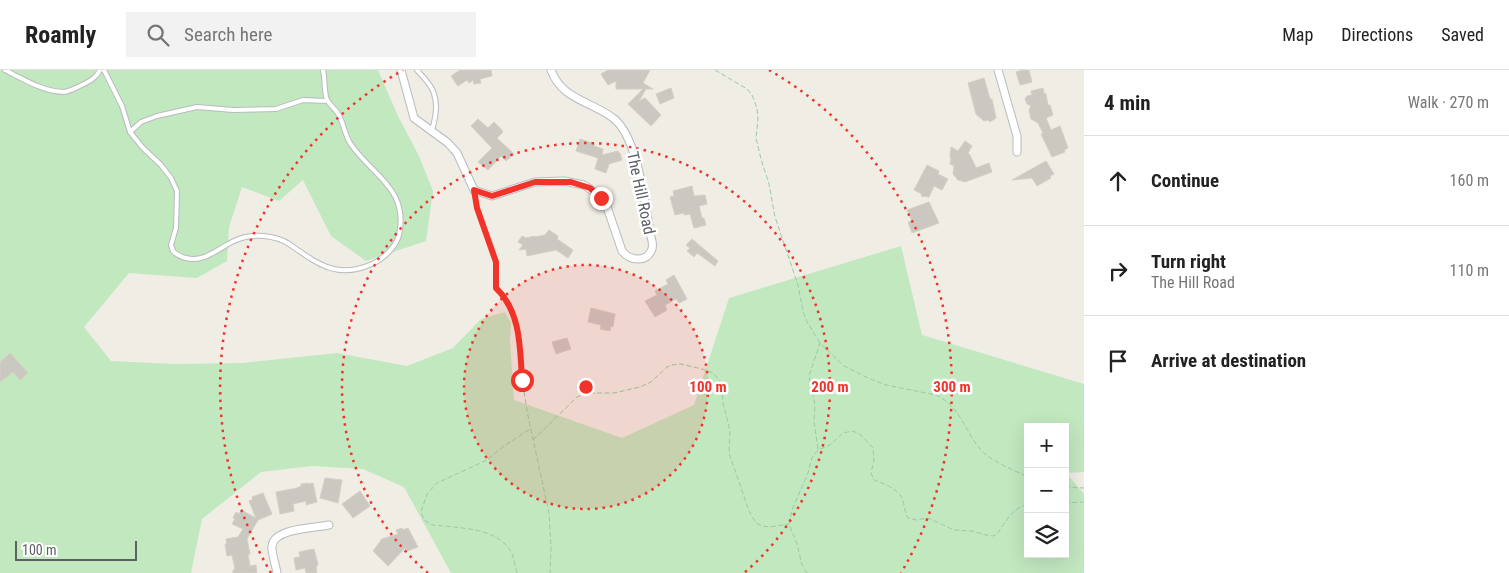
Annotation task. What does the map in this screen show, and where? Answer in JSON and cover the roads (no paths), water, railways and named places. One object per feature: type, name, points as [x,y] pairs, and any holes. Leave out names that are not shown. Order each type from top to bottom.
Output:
[{"type":"street","points":[[401,70],[414,118],[432,130]]},
{"type":"street","name":"The Hill Road","points":[[432,130],[457,153],[474,190],[492,196],[535,182],[564,181],[578,183],[590,188],[606,204],[622,251],[632,259],[645,257],[651,251],[651,236],[636,154],[627,135],[614,118],[564,90],[551,70]]},
{"type":"street","points":[[998,70],[1017,136],[1017,152]]},
{"type":"street","points":[[277,573],[272,546],[275,539],[285,532],[329,525]]},
{"type":"lane","points":[[5,70],[23,80],[49,90],[65,92],[91,80],[98,75],[100,70]]},
{"type":"lane","points":[[104,70],[122,106],[130,132],[161,165],[171,178],[177,191],[176,228],[171,244],[173,251],[178,255],[196,259],[205,257],[244,237],[270,237],[284,241],[316,263],[333,270],[362,269],[379,261],[389,252],[398,239],[401,226],[400,208],[394,194],[350,142],[338,113],[327,101],[323,70]]},
{"type":"lane","points":[[417,70],[434,94],[436,119],[432,130]]},
{"type":"lane","points":[[130,132],[140,122],[197,107],[233,110],[276,109],[303,100],[327,101]]}]
